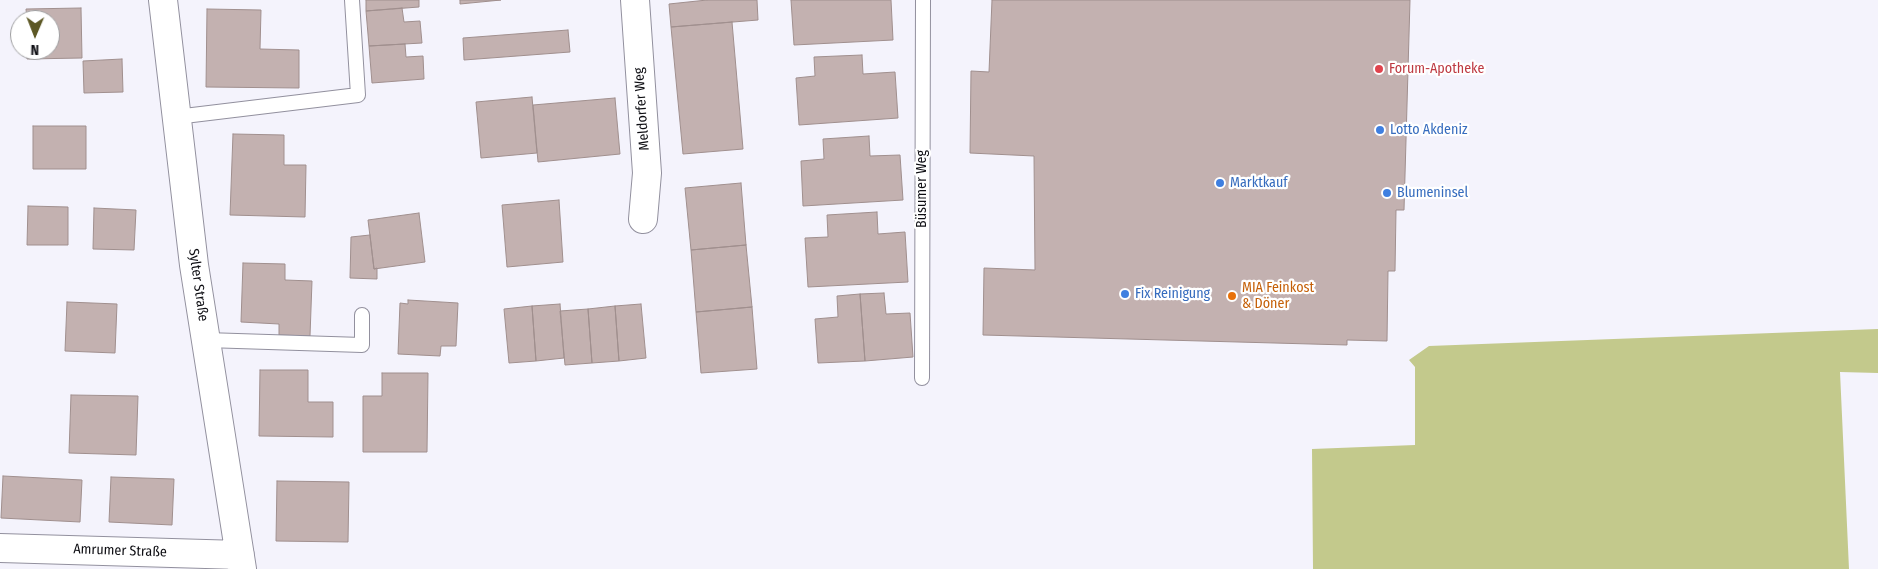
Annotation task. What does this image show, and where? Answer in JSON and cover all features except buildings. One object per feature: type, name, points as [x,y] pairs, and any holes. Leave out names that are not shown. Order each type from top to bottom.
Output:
[{"type":"street","name":"Sylter Straße","points":[[163,0],[176,117],[206,340],[241,562]]},
{"type":"street","name":"Meldorfer Weg","points":[[635,0],[647,173],[643,219]]},
{"type":"street","name":"Amrumer Straße","points":[[0,548],[241,562]]},
{"type":"lane","points":[[176,117],[358,95],[352,0]]},
{"type":"lane","name":"Büsumer Weg","points":[[922,378],[923,0]]},
{"type":"lane","points":[[206,340],[362,345],[362,315]]},
{"type":"green space","points":[[1878,329],[1878,373],[1840,372],[1849,569],[1313,569],[1312,449],[1415,445],[1415,367],[1409,360],[1429,346]]},
{"type":"place","name":"Forum-Apotheke","points":[[1379,69]]},
{"type":"place","name":"Lotto Akdeniz","points":[[1380,130]]},
{"type":"place","name":"Marktkauf","points":[[1220,183]]},
{"type":"place","name":"Blumeninsel","points":[[1387,193]]},
{"type":"place","name":"Fix Reinigung","points":[[1125,294]]},
{"type":"place","name":"MIA Feinkost & Döner","points":[[1232,296]]}]
